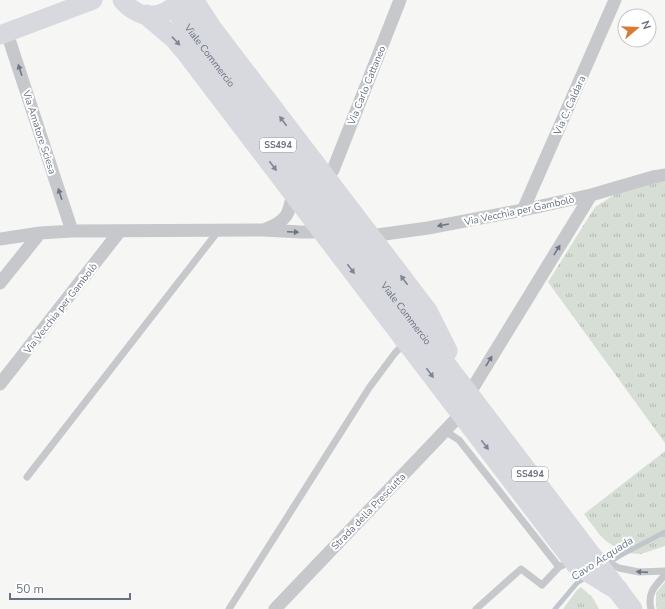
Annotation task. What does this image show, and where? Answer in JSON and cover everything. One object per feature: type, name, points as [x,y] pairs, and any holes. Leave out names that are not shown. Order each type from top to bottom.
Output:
[{"type":"main road","points":[[4,34],[93,0]]},
{"type":"main road","points":[[122,0],[133,10],[147,15],[157,15],[168,11],[176,4],[180,8]]},
{"type":"main road","points":[[193,0],[212,29],[428,311],[469,394]]},
{"type":"main road","name":"Viale Commercio","points":[[180,8],[469,394],[574,561],[612,579],[632,609]]},
{"type":"main road","points":[[147,15],[174,38],[186,52],[574,561]]},
{"type":"street","name":"Via Carlo Cattaneo","points":[[333,170],[400,0]]},
{"type":"street","name":"Via C. Caldara","points":[[523,210],[615,0]]},
{"type":"street","name":"Via Amatore Sciesa","points":[[4,34],[72,231]]},
{"type":"street","name":"Via Vecchia per Gambolò","points":[[370,236],[428,228],[523,210],[591,195],[652,177],[665,176]]},
{"type":"street","points":[[263,230],[277,225],[287,214],[290,208],[293,192]]},
{"type":"street","points":[[469,394],[591,195]]},
{"type":"street","points":[[0,239],[40,232],[72,231],[263,230],[323,232]]},
{"type":"street","name":"Via Vecchia per Gambolò","points":[[0,384],[120,231]]},
{"type":"street","points":[[0,283],[40,232]]},
{"type":"street","name":"Strada della Presciutta","points":[[275,609],[461,414]]},
{"type":"lane","points":[[27,477],[219,230]]},
{"type":"lane","points":[[229,609],[370,388],[395,353],[406,342]]},
{"type":"lane","points":[[445,430],[459,440],[574,561],[542,585],[521,569],[476,609]]},
{"type":"lane","points":[[612,579],[639,572],[665,571]]},
{"type":"lane","points":[[651,609],[650,604],[652,589],[665,575]]},
{"type":"green space","points":[[665,182],[665,443],[548,282],[595,207],[614,195],[644,183]]},
{"type":"green space","points":[[665,451],[665,546],[641,554],[624,553],[606,541],[584,514]]},
{"type":"green space","points":[[665,582],[665,609],[657,609],[656,593]]},
{"type":"green space","points":[[581,587],[593,598],[599,609],[563,609],[577,590]]},
{"type":"waterway","name":"Cavo Acquada","points":[[608,563],[665,532]]},
{"type":"waterway","name":"Cavo Acquada","points":[[555,609],[577,583],[588,576]]}]
